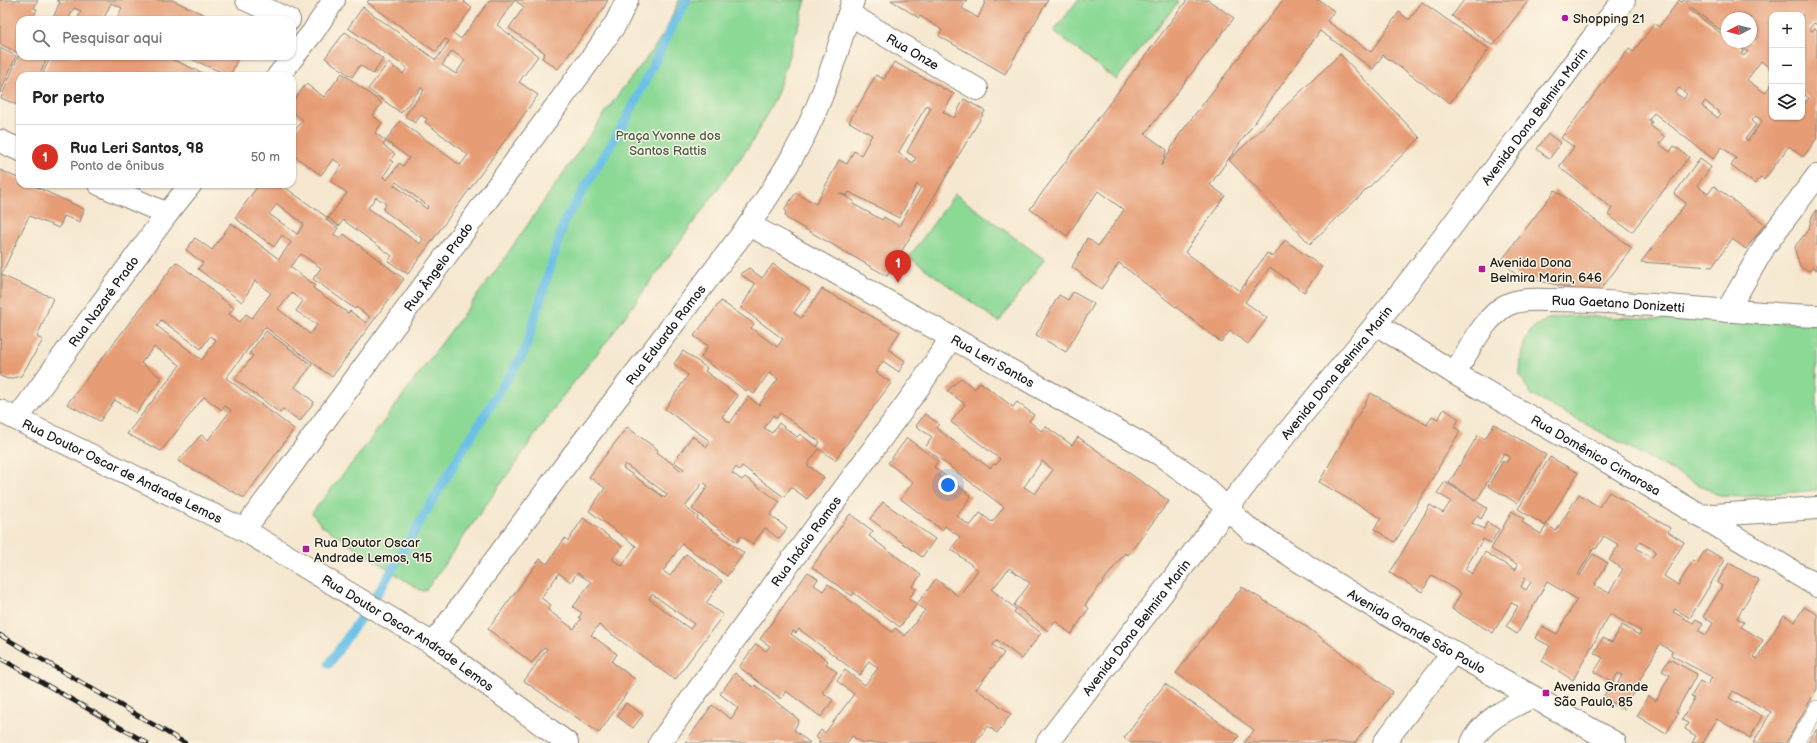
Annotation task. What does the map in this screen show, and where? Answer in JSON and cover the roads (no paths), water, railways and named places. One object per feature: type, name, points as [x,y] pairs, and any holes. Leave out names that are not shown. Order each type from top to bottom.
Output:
[{"type":"street","points":[[247,0],[281,16]]},
{"type":"street","points":[[296,53],[313,32],[334,0]]},
{"type":"street","name":"Rua Ângelo Prado","points":[[244,530],[596,52],[616,23],[627,0]]},
{"type":"street","name":"Avenida Dona Belmira Marin","points":[[1047,743],[1228,509],[1443,238],[1592,39],[1624,0]]},
{"type":"street","name":"Rua Onze","points":[[851,7],[977,89]]},
{"type":"street","name":"Rua Eduardo Ramos","points":[[433,644],[580,447],[749,225],[795,152],[817,108],[851,7]]},
{"type":"street","points":[[296,24],[313,32]]},
{"type":"street","points":[[281,72],[291,60]]},
{"type":"street","points":[[0,141],[16,148]]},
{"type":"street","points":[[1727,311],[1766,244],[1817,176]]},
{"type":"street","points":[[107,188],[167,214]]},
{"type":"street","name":"Rua Nazaré Prado","points":[[8,415],[188,188]]},
{"type":"street","name":"Rua Leri Santos","points":[[749,225],[783,242],[1161,455],[1202,484],[1228,509]]},
{"type":"street","name":"Rua Gaetano Donizetti","points":[[1454,372],[1470,350],[1474,340],[1495,314],[1506,305],[1517,301],[1593,300],[1727,311],[1817,316]]},
{"type":"street","name":"Rua Domênico Cimarosa","points":[[1376,324],[1454,372],[1672,499],[1698,516],[1817,586]]},
{"type":"street","name":"Rua Inácio Ramos","points":[[660,743],[921,384],[951,338]]},
{"type":"street","name":"Rua Doutor Oscar de Andrade Lemos","points":[[8,415],[244,530]]},
{"type":"street","points":[[1698,516],[1817,508]]},
{"type":"street","name":"Avenida Grande São Paulo","points":[[1228,509],[1252,532],[1257,532],[1310,569],[1453,652],[1615,743]]},
{"type":"street","name":"Rua Doutor Oscar Andrade Lemos","points":[[244,530],[433,644],[568,743]]},
{"type":"street","points":[[1384,743],[1453,652]]},
{"type":"street","points":[[1472,743],[1483,726],[1510,708],[1532,697]]},
{"type":"lane","points":[[1796,743],[1817,708]]},
{"type":"waterway","points":[[329,664],[381,588],[463,449],[525,351],[564,222],[626,120],[687,0]]},
{"type":"railway","points":[[0,635],[185,743]]},
{"type":"railway","points":[[0,658],[147,743]]},
{"type":"place","name":"Shopping 21","points":[[1565,18]]},
{"type":"place","name":"Avenida Dona Belmira Marin, 646","points":[[1482,269]]},
{"type":"place","name":"Rua Leri Santos, 98","points":[[898,283]]},
{"type":"place","name":"Rua Doutor Oscar Andrade Lemos, 915","points":[[306,549]]},
{"type":"place","name":"Avenida Grande São Paulo, 85","points":[[1546,693]]},
{"type":"park label","name":"Praça Yvonne dos Santos Rattis","points":[[668,142]]}]
